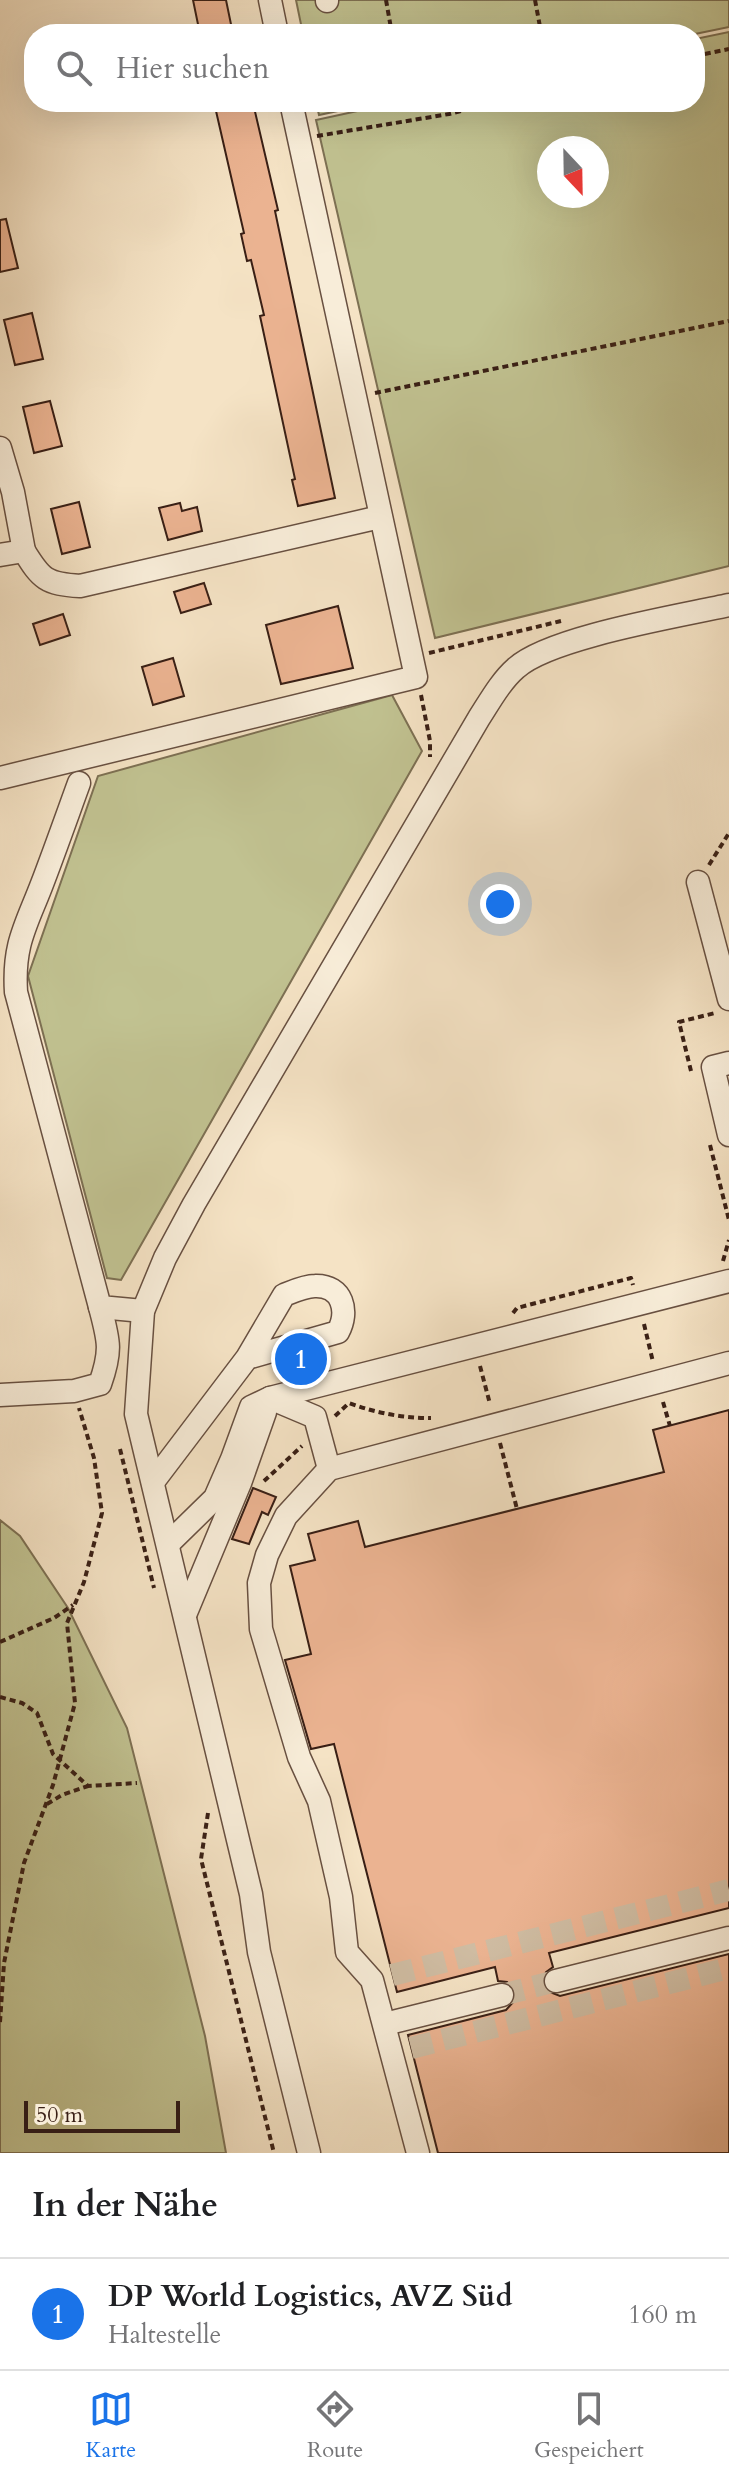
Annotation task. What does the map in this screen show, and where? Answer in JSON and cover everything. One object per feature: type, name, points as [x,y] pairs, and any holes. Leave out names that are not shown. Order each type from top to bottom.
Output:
[{"type":"street","points":[[270,0],[275,24]]},
{"type":"street","points":[[0,778],[416,677],[293,112]]},
{"type":"street","points":[[0,448],[13,492],[24,551],[38,576],[56,585],[80,586],[380,517]]},
{"type":"street","points":[[0,555],[24,551]]},
{"type":"street","points":[[309,2153],[259,1952],[251,1894],[136,1414],[143,1311],[165,1258],[194,1204],[479,718],[516,667],[542,652],[578,640],[729,605]]},
{"type":"street","points":[[0,1395],[74,1391],[100,1384],[109,1359],[107,1334],[16,992],[14,963],[21,931],[41,888],[79,783]]},
{"type":"street","points":[[698,882],[729,999]]},
{"type":"street","points":[[729,1063],[713,1067],[723,1088],[729,1135]]},
{"type":"street","points":[[168,1544],[215,1498],[251,1407],[270,1398],[729,1281]]},
{"type":"street","points":[[100,1307],[143,1311]]},
{"type":"street","points":[[153,1482],[247,1358]]},
{"type":"street","points":[[418,2153],[403,2056],[385,2024],[382,1978],[347,1952],[341,1897],[319,1801],[299,1757],[261,1629],[259,1583],[267,1555],[286,1516],[329,1469],[729,1363]]},
{"type":"street","points":[[270,1398],[315,1417],[329,1469]]},
{"type":"street","points":[[185,1615],[243,1475],[270,1398]]},
{"type":"street","points":[[556,1981],[729,1938]]},
{"type":"street","points":[[385,2024],[502,1995]]},
{"type":"path","points":[[386,0],[390,24]]},
{"type":"path","points":[[535,0],[540,24]]},
{"type":"path","points":[[705,54],[729,49]]},
{"type":"path","points":[[299,139],[457,112]]},
{"type":"path","points":[[354,397],[729,321]]},
{"type":"path","points":[[698,882],[729,833]]},
{"type":"path","points":[[0,2022],[4,1963],[24,1863],[59,1762],[75,1703],[67,1623],[84,1582],[102,1513],[94,1458],[74,1391]]},
{"type":"path","points":[[243,1475],[263,1482],[349,1403],[405,1418],[441,1417]]},
{"type":"path","points":[[0,1642],[54,1618],[75,1603]]},
{"type":"path","points":[[0,1697],[22,1703],[37,1713],[53,1754],[88,1786]]},
{"type":"path","points":[[45,1805],[88,1786],[137,1783]]},
{"type":"green space","points":[[296,0],[729,0],[729,27],[705,32],[705,24],[301,24]]},
{"type":"green space","points":[[729,32],[729,566],[435,638],[316,120],[353,112],[705,112],[705,37]]},
{"type":"green space","points":[[392,695],[422,751],[121,1280],[107,1278],[28,976],[98,776]]},
{"type":"green space","points":[[0,1520],[20,1536],[68,1608],[127,1728],[205,2036],[226,2153],[0,2153]]},
{"type":"building","points":[[193,0],[226,0],[231,24],[198,24]]},
{"type":"building","points":[[216,112],[255,112],[278,210],[275,211],[335,498],[298,506],[260,316],[264,315],[251,260],[247,261],[241,234],[244,233]]},
{"type":"building","points":[[6,219],[18,268],[0,272],[0,220]]},
{"type":"building","points":[[32,313],[43,359],[15,365],[4,320]]},
{"type":"building","points":[[50,401],[62,446],[34,453],[23,407]]},
{"type":"building","points":[[79,502],[90,547],[62,554],[51,509]]},
{"type":"building","points":[[180,503],[182,511],[197,507],[202,531],[168,540],[159,508]]},
{"type":"building","points":[[204,583],[211,604],[181,613],[174,592]]},
{"type":"building","points":[[338,606],[353,668],[281,684],[266,625]]},
{"type":"building","points":[[63,614],[70,635],[40,645],[33,624]]},
{"type":"building","points":[[173,658],[184,696],[153,705],[142,667]]},
{"type":"building","points":[[729,1410],[729,1908],[549,1953],[553,1967],[546,1972],[542,1984],[547,1991],[560,1996],[729,1954],[729,2153],[438,2153],[408,2035],[506,2010],[515,2000],[515,1991],[507,1982],[498,1981],[495,1967],[397,1992],[334,1744],[311,1749],[285,1660],[311,1654],[290,1566],[315,1560],[308,1534],[358,1521],[365,1547],[664,1472],[653,1430]]},
{"type":"building","points":[[253,1488],[276,1497],[268,1515],[262,1512],[249,1544],[232,1539]]},
{"type":"tunnel","points":[[392,1975],[729,1890]]},
{"type":"tunnel","points":[[411,2048],[729,1968]]},
{"type":"tunnel","points":[[502,1995],[556,1981]]},
{"type":"place","name":"DP World Logistics, AVZ Süd","points":[[301,1359]]}]
